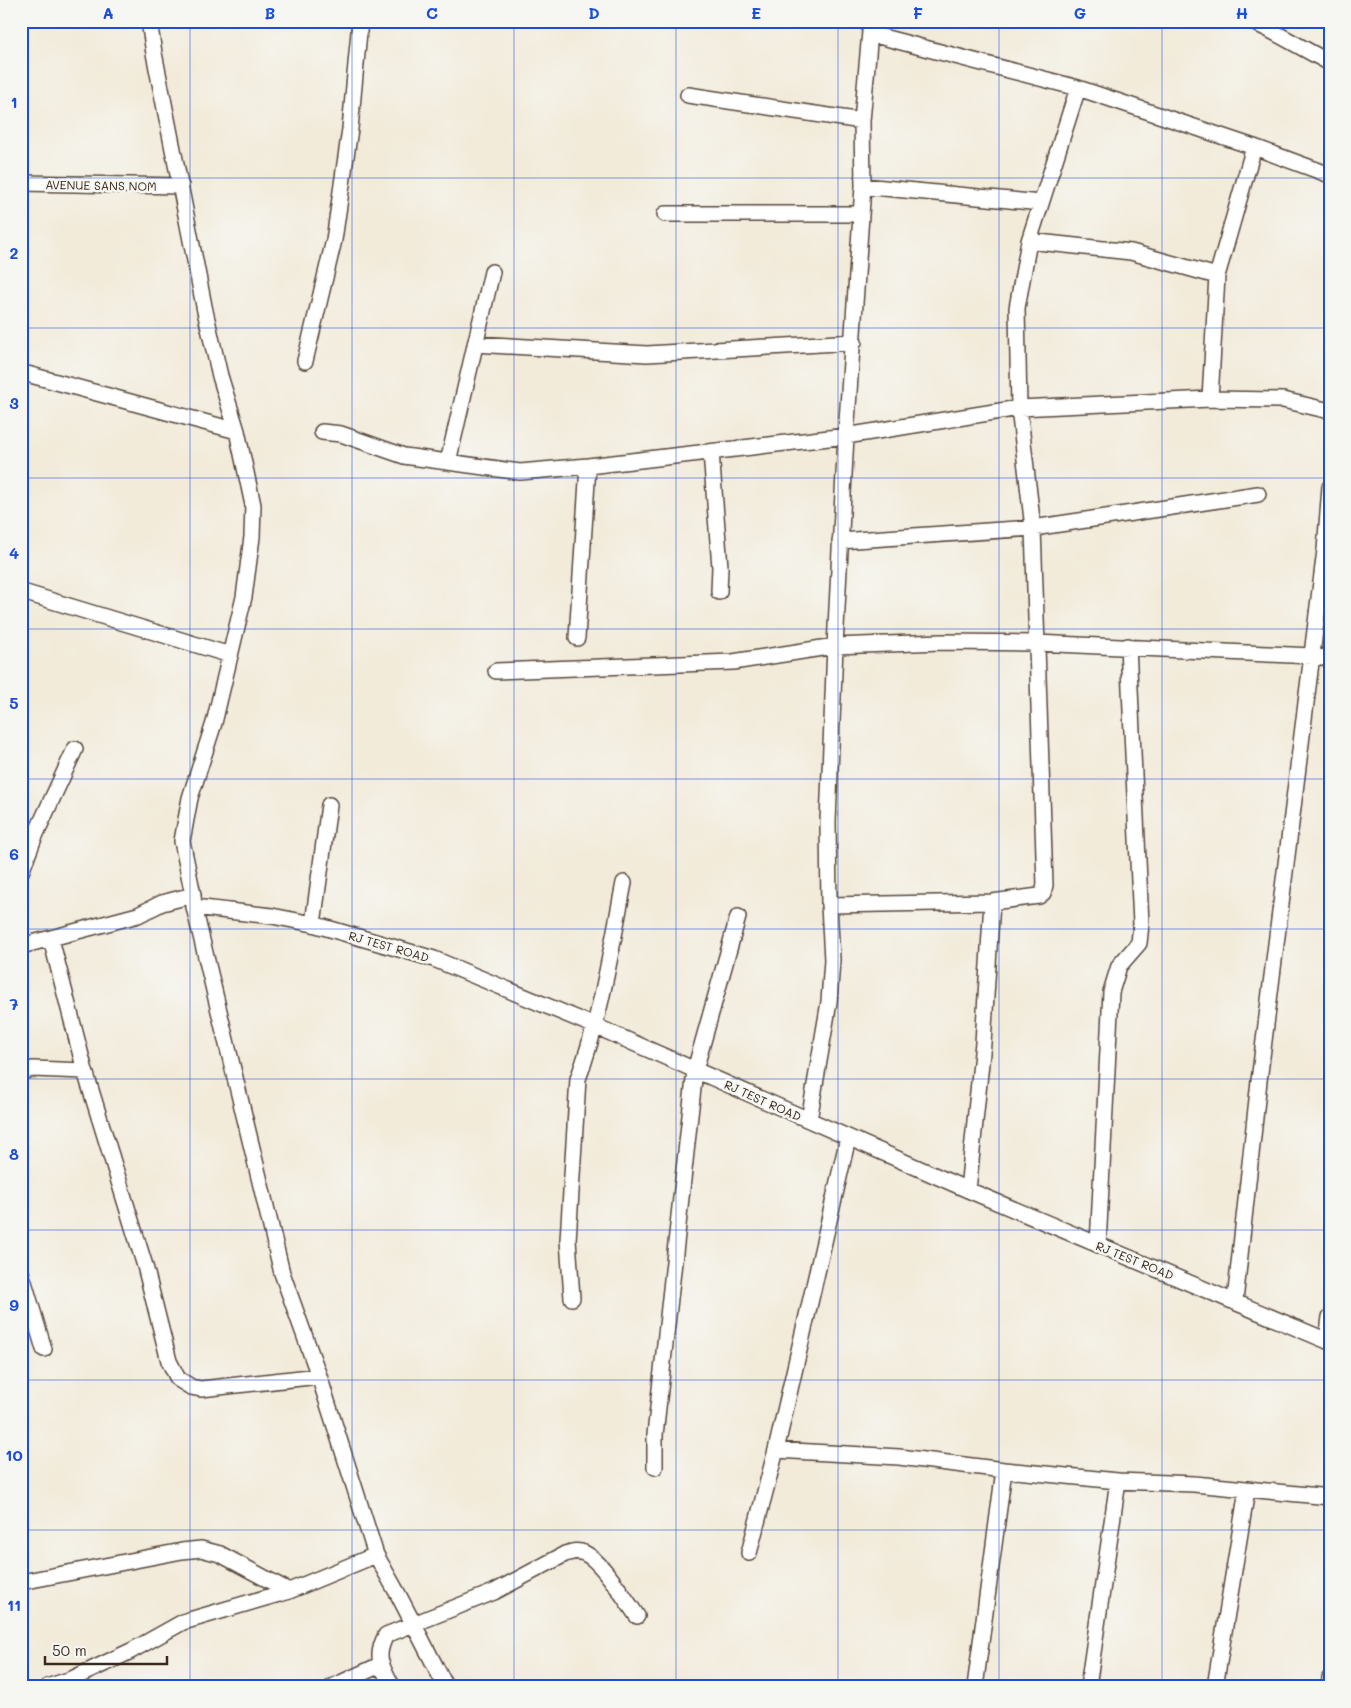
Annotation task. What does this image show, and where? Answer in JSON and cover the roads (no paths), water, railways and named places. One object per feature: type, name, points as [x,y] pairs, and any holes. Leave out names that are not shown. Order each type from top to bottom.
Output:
[{"type":"street","points":[[149,21],[205,311],[220,376],[237,431],[253,505],[252,537],[244,597],[214,723],[190,798],[182,841],[194,901],[282,1273],[320,1376],[376,1556],[446,1687]]},
{"type":"street","points":[[305,361],[334,240],[350,128],[360,21]]},
{"type":"street","points":[[1251,21],[1268,28],[1330,63]]},
{"type":"street","points":[[808,1120],[829,1002],[832,960],[828,822],[835,646],[846,436],[854,342],[863,186],[862,121],[871,28],[1078,88],[1254,147],[1330,175]]},
{"type":"street","points":[[829,905],[992,902],[1039,896],[1043,893],[1045,885],[1033,528],[1019,408],[1017,308],[1029,241],[1078,88]]},
{"type":"street","points":[[688,94],[862,121]]},
{"type":"street","points":[[1210,399],[1217,276],[1254,147]]},
{"type":"street","name":"AVENUE SANS NOM","points":[[21,183],[181,186]]},
{"type":"street","points":[[863,186],[1041,203]]},
{"type":"street","points":[[665,214],[860,214]]},
{"type":"street","points":[[1029,241],[1130,252],[1217,276]]},
{"type":"street","points":[[448,462],[492,272]]},
{"type":"street","points":[[475,344],[647,354],[854,342]]},
{"type":"street","points":[[27,374],[237,431]]},
{"type":"street","points":[[322,432],[341,434],[404,456],[520,472],[588,466],[846,436],[1019,408],[1210,399],[1283,400],[1330,411]]},
{"type":"street","points":[[711,452],[720,567],[719,592]]},
{"type":"street","points":[[577,638],[588,466]]},
{"type":"street","points":[[1235,1302],[1258,1081],[1312,656],[1326,540],[1330,487]]},
{"type":"street","points":[[840,541],[1033,528],[1258,494]]},
{"type":"street","points":[[26,593],[230,655]]},
{"type":"street","points":[[496,671],[733,662],[835,646],[941,642],[1036,642],[1330,658]]},
{"type":"street","points":[[1098,1245],[1111,992],[1119,966],[1139,943],[1142,924],[1128,646]]},
{"type":"street","points":[[21,872],[34,838],[75,749]]},
{"type":"street","points":[[313,924],[329,804]]},
{"type":"street","points":[[572,1298],[568,1240],[578,1079],[595,1026],[624,884]]},
{"type":"street","points":[[21,946],[138,915],[162,904],[194,901]]},
{"type":"street","name":"RJ TEST ROAD","points":[[194,901],[313,924],[434,959],[595,1026],[968,1190],[1328,1342]]},
{"type":"street","points":[[968,1190],[983,1043],[992,902]]},
{"type":"street","points":[[655,1467],[655,1435],[695,1070],[738,917]]},
{"type":"street","points":[[51,939],[85,1072],[145,1266],[168,1361],[178,1379],[191,1387],[201,1389],[320,1376]]},
{"type":"street","points":[[21,1072],[33,1069],[85,1072]]},
{"type":"street","points":[[749,1553],[776,1450],[848,1138]]},
{"type":"street","points":[[21,1272],[44,1349]]},
{"type":"street","points":[[1328,1342],[1330,1316]]},
{"type":"street","points":[[776,1450],[898,1457],[1118,1481],[1194,1484],[1330,1497]]},
{"type":"street","points":[[975,1687],[1004,1470]]},
{"type":"street","points":[[1088,1687],[1118,1481]]},
{"type":"street","points":[[1215,1687],[1247,1490]]},
{"type":"street","points":[[21,1582],[182,1551],[201,1550],[220,1554],[289,1591]]},
{"type":"street","points":[[392,1687],[379,1656],[380,1646],[386,1635],[494,1592],[565,1554],[576,1551],[591,1557],[620,1591],[637,1616]]},
{"type":"street","points":[[47,1687],[72,1679],[98,1667],[184,1622],[289,1591],[376,1556]]},
{"type":"street","points":[[332,1687],[382,1664]]},
{"type":"street","points":[[1329,1687],[1330,1678]]}]
